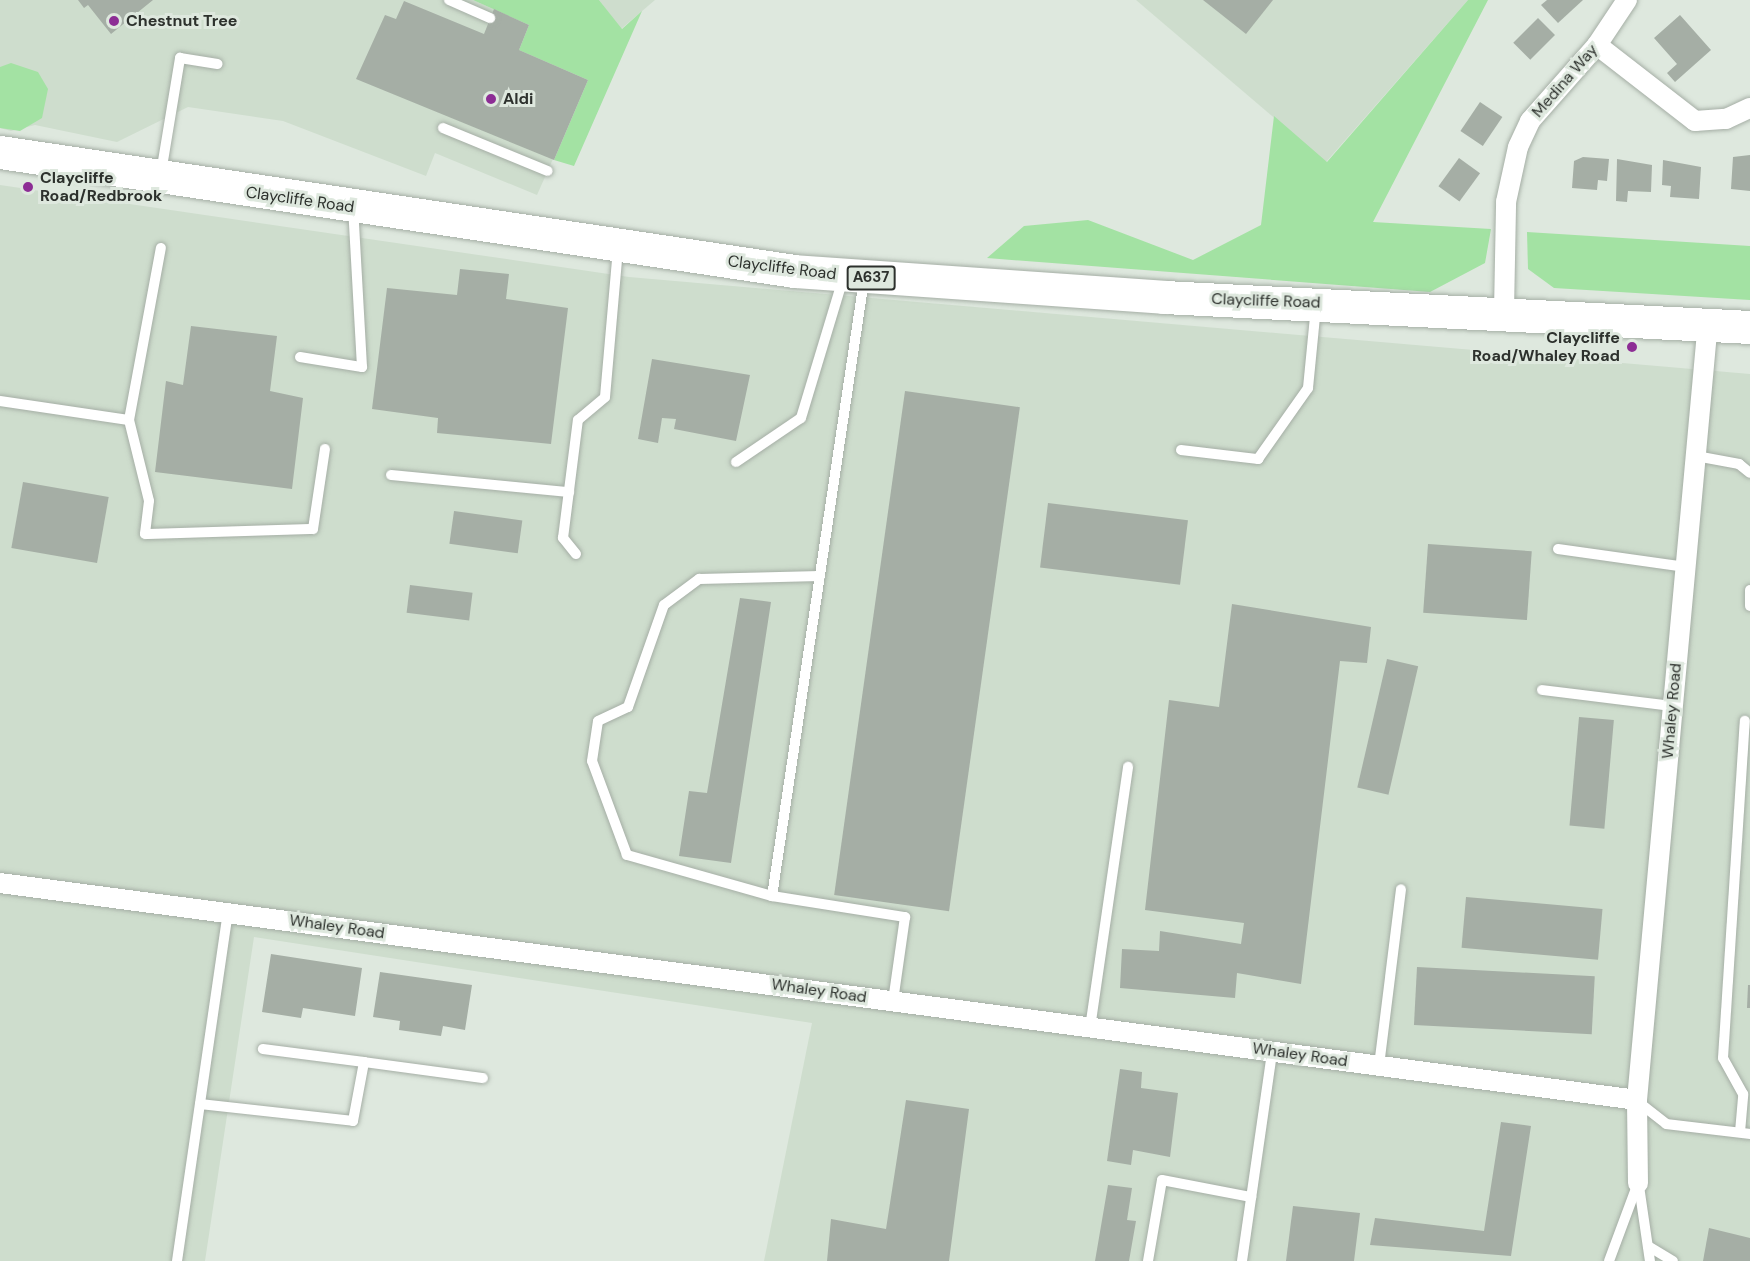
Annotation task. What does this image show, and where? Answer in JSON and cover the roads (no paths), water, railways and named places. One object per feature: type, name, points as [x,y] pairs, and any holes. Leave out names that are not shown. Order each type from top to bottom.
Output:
[{"type":"highway","name":"Claycliffe Road","points":[[0,152],[160,179],[618,247],[854,276],[1316,303],[1708,321],[1750,327]]},
{"type":"street","name":"Medina Way","points":[[1504,311],[1506,202],[1518,147],[1530,121],[1598,45],[1627,0]]},
{"type":"street","points":[[1598,45],[1695,121],[1726,119],[1750,108]]},
{"type":"street","name":"Whaley Road","points":[[1638,1183],[1637,1100],[1708,321]]},
{"type":"street","name":"Whaley Road","points":[[0,882],[1637,1100]]},
{"type":"lane","points":[[449,0],[490,18]]},
{"type":"lane","points":[[160,179],[180,58],[218,64]]},
{"type":"lane","points":[[443,128],[548,171]]},
{"type":"lane","points":[[300,357],[362,366],[353,208]]},
{"type":"lane","points":[[576,554],[563,538],[578,420],[605,396],[618,247]]},
{"type":"lane","points":[[161,248],[129,420],[149,501],[146,534],[313,530],[325,449]]},
{"type":"lane","points":[[736,462],[801,418],[854,276]]},
{"type":"lane","points":[[772,896],[820,576],[854,276]]},
{"type":"lane","points":[[1181,450],[1258,459],[1308,388],[1316,303]]},
{"type":"lane","points":[[0,401],[129,420]]},
{"type":"lane","points":[[1696,456],[1739,464],[1750,473]]},
{"type":"lane","points":[[391,475],[569,492]]},
{"type":"lane","points":[[1558,549],[1686,567]]},
{"type":"lane","points":[[820,576],[699,579],[664,605],[628,707],[598,720],[592,761],[627,855],[772,896],[905,917],[893,1001]]},
{"type":"lane","points":[[1750,590],[1750,606]]},
{"type":"lane","points":[[1542,690],[1673,706]]},
{"type":"lane","points":[[1637,1100],[1666,1124],[1745,1133],[1743,1094],[1722,1058],[1745,721]]},
{"type":"lane","points":[[1090,1028],[1128,767]]},
{"type":"lane","points":[[1379,1066],[1401,889]]},
{"type":"lane","points":[[177,1261],[228,913]]},
{"type":"lane","points":[[263,1048],[483,1078]]},
{"type":"lane","points":[[1242,1261],[1272,1052]]},
{"type":"lane","points":[[200,1104],[353,1121],[364,1062]]},
{"type":"lane","points":[[1148,1261],[1162,1180],[1251,1197]]},
{"type":"lane","points":[[1638,1183],[1650,1261]]},
{"type":"lane","points":[[1609,1261],[1638,1183]]},
{"type":"lane","points":[[1648,1246],[1673,1261]]},
{"type":"place","name":"Chestnut Tree","points":[[114,21]]},
{"type":"place","name":"Aldi","points":[[491,99]]},
{"type":"place","name":"Claycliffe Road/Redbrook","points":[[28,187]]},
{"type":"place","name":"Claycliffe Road/Whaley Road","points":[[1632,347]]}]
